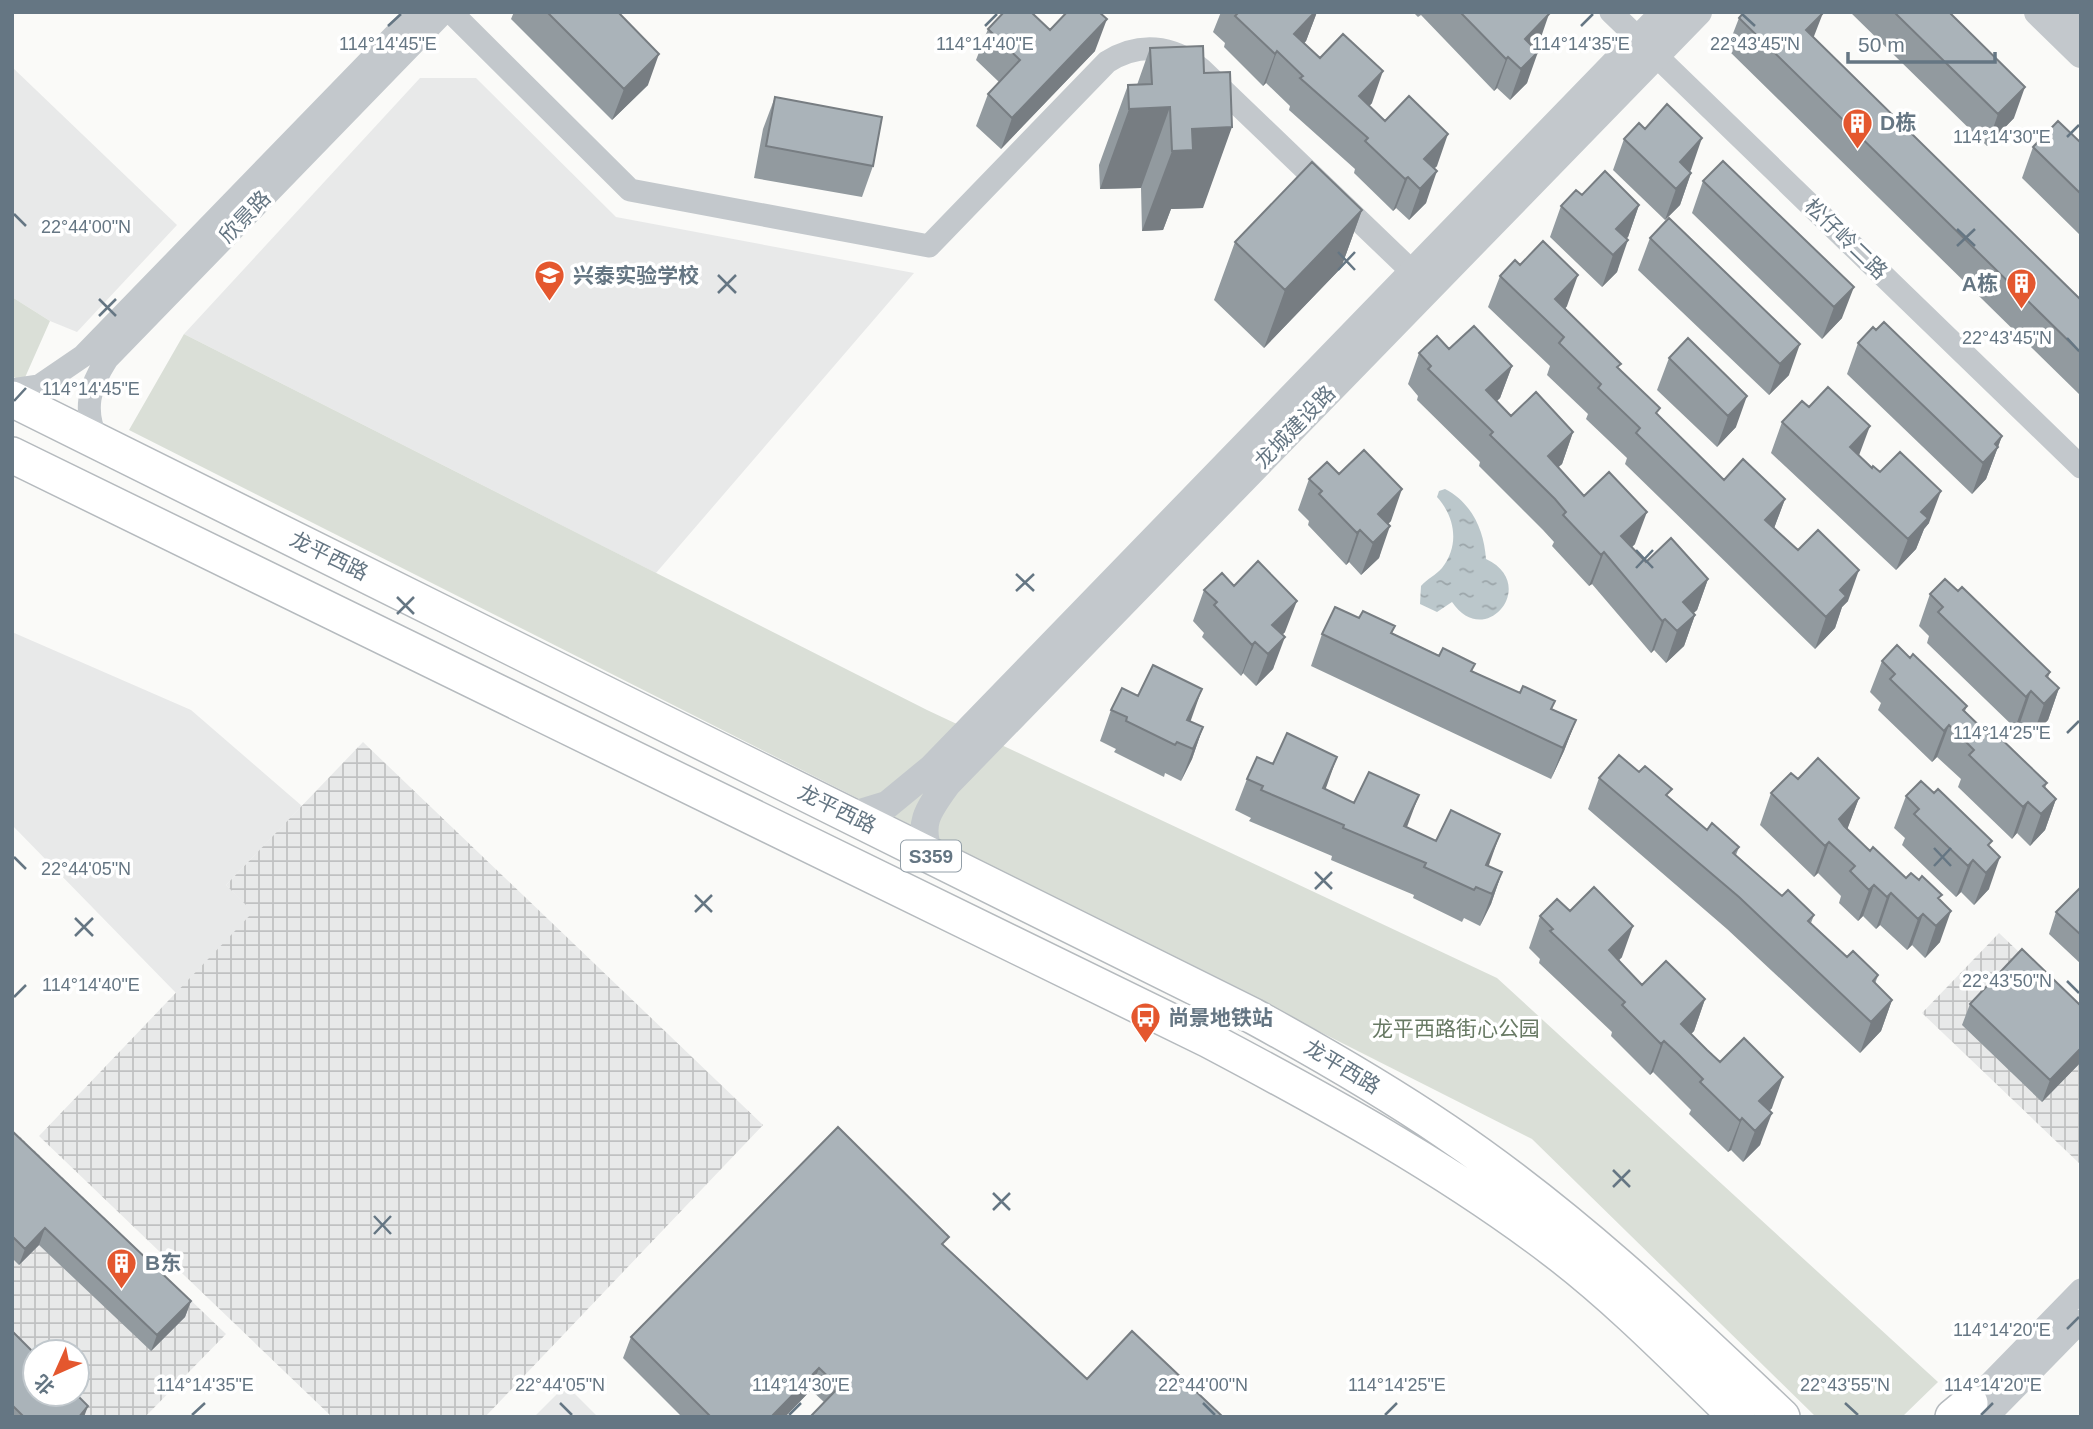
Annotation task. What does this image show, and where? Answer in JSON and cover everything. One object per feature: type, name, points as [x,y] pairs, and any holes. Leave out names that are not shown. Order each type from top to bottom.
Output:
[{"type":"main road","name":"龙平西路","points":[[12,398],[1253,1016],[1335,1061],[1446,1131],[1601,1250],[1782,1417]]},
{"type":"main road","name":"龙平西路","points":[[12,455],[1197,1034],[1319,1098],[1422,1159],[1554,1250],[1639,1322],[1737,1417]]},
{"type":"street","name":"欣景路","points":[[12,390],[39,386],[83,356],[417,12]]},
{"type":"street","name":"欣景路","points":[[97,440],[88,421],[88,399],[95,377],[107,359],[444,12]]},
{"type":"street","points":[[451,12],[630,190],[929,246],[1107,62],[1130,51],[1155,48],[1168,50],[1201,69],[1421,280]]},
{"type":"street","name":"松仔岭二路","points":[[1611,12],[2081,467]]},
{"type":"street","name":"龙城建设路","points":[[1648,47],[1665,12]]},
{"type":"street","name":"龙城建设路","points":[[851,816],[887,805],[932,768],[1421,280],[1648,47],[1698,12]]},
{"type":"street","points":[[2038,12],[2081,54]]},
{"type":"street","points":[[2069,12],[2081,23]]},
{"type":"street","name":"龙城建设路","points":[[930,855],[923,839],[924,822],[947,784],[1421,280]]},
{"type":"street","points":[[1967,1413],[2081,1290]]},
{"type":"street","points":[[1967,1413],[2081,1321]]},
{"type":"shaded area","points":[[12,67],[177,225],[77,332],[50,321],[12,297]]},
{"type":"shaded area","name":"兴泰实验学校","points":[[420,78],[476,78],[616,217],[914,273],[656,573],[184,334]]},
{"type":"shaded area","points":[[12,632],[191,710],[302,806],[226,885],[254,912],[176,993],[12,825]]},
{"type":"shaded area","points":[[363,742],[763,1125],[485,1417],[332,1417],[39,1136],[253,912],[226,885]]},
{"type":"shaded area","points":[[1999,933],[2081,1011],[2081,1165],[1922,1013]]},
{"type":"shaded area","points":[[12,1129],[226,1334],[145,1417],[12,1417]]},
{"type":"shaded area","points":[[566,1385],[598,1417],[534,1417]]},
{"type":"green space","points":[[12,297],[50,321],[23,382],[12,376]]},
{"type":"green space","name":"龙平西路街心公园","points":[[184,334],[927,710],[1497,978],[1938,1382],[1902,1417],[1816,1417],[1532,1139],[129,430]]},
{"type":"water","points":[[1445,489],[1463,502],[1475,518],[1483,538],[1486,559],[1501,570],[1508,583],[1508,597],[1502,608],[1491,617],[1479,619],[1465,615],[1452,602],[1437,612],[1420,604],[1421,586],[1442,568],[1448,559],[1453,541],[1448,513],[1437,497],[1439,491]]},
{"type":"building","points":[[547,12],[618,12],[659,54],[624,89]]},
{"type":"building","points":[[1004,12],[1031,12],[1050,30],[1067,12],[1099,12],[1107,19],[1012,118],[988,94],[1020,60],[988,29]]},
{"type":"building","points":[[1237,12],[1315,12],[1294,34],[1320,58],[1343,34],[1383,71],[1359,96],[1385,121],[1409,96],[1448,134],[1424,159],[1437,171],[1420,189],[1408,177],[1405,179],[1365,141],[1368,138],[1300,78],[1303,76],[1277,51],[1275,54],[1235,16]]},
{"type":"building","points":[[1460,12],[1549,14],[1525,39],[1538,52],[1521,69],[1508,57],[1506,59]]},
{"type":"building","points":[[1744,12],[1823,13],[1806,30],[2081,300],[2081,353],[1739,18]]},
{"type":"building","points":[[1894,12],[1949,12],[2025,87],[1998,114]]},
{"type":"building","points":[[1203,46],[1204,73],[1230,72],[1232,127],[1192,129],[1193,150],[1172,151],[1170,107],[1129,109],[1128,85],[1152,84],[1150,48]]},
{"type":"building","points":[[775,97],[882,117],[873,166],[766,146]]},
{"type":"building","points":[[1667,104],[1702,138],[1680,162],[1691,173],[1676,189],[1624,139],[1639,123],[1645,129]]},
{"type":"building","points":[[2058,121],[2081,143],[2081,194],[2033,147]]},
{"type":"building","points":[[1723,161],[1854,287],[1834,307],[1703,181]]},
{"type":"building","points":[[1312,162],[1362,210],[1285,290],[1235,242]]},
{"type":"building","points":[[1605,171],[1639,205],[1616,229],[1628,240],[1613,255],[1561,206],[1576,190],[1582,195]]},
{"type":"building","points":[[1669,218],[1800,344],[1780,364],[1650,238]]},
{"type":"building","points":[[1543,241],[1578,275],[1555,299],[1621,364],[1617,367],[1660,408],[1656,413],[1724,480],[1743,459],[1785,499],[1765,520],[1798,550],[1818,530],[1859,570],[1840,590],[1846,596],[1826,617],[1636,433],[1640,428],[1598,388],[1601,384],[1559,343],[1564,337],[1500,276],[1515,260],[1520,265]]},
{"type":"building","points":[[1884,322],[2002,436],[1995,444],[1998,447],[1983,463],[1858,343],[1873,327],[1876,330]]},
{"type":"building","points":[[1474,326],[1512,366],[1486,390],[1511,416],[1536,392],[1573,432],[1548,456],[1584,496],[1609,472],[1647,512],[1621,536],[1646,562],[1671,538],[1708,579],[1683,602],[1695,615],[1677,631],[1665,619],[1662,621],[1604,552],[1601,555],[1563,515],[1566,512],[1555,499],[1490,435],[1493,432],[1428,369],[1431,366],[1419,353],[1437,336],[1449,349]]},
{"type":"building","points":[[1688,338],[1747,396],[1728,416],[1669,358]]},
{"type":"building","points":[[1828,387],[1870,426],[1850,447],[1872,468],[1873,466],[1880,472],[1900,452],[1941,491],[1921,512],[1928,518],[1908,539],[1782,422],[1802,401],[1809,407]]},
{"type":"building","points":[[1364,450],[1402,489],[1378,514],[1390,526],[1373,543],[1360,530],[1357,533],[1319,494],[1322,491],[1309,479],[1327,462],[1339,474]]},
{"type":"building","points":[[1258,561],[1297,601],[1272,625],[1285,637],[1268,654],[1255,642],[1252,645],[1214,605],[1217,602],[1204,590],[1222,573],[1234,586]]},
{"type":"building","points":[[1945,579],[1958,591],[1962,587],[2050,672],[2046,676],[2059,688],[2044,704],[2031,691],[2026,697],[1938,612],[1943,607],[1930,594]]},
{"type":"building","points":[[1335,607],[1359,618],[1363,611],[1395,626],[1391,633],[1439,656],[1443,648],[1475,664],[1471,671],[1520,693],[1523,686],[1555,701],[1551,709],[1576,720],[1563,748],[1322,634]]},
{"type":"building","points":[[1897,645],[1910,658],[1913,654],[1967,706],[1963,710],[1989,735],[1993,731],[2047,783],[2043,786],[2056,799],[2041,814],[2028,802],[2023,807],[1969,755],[1974,750],[1949,725],[1944,731],[1890,679],[1895,674],[1882,661]]},
{"type":"building","points":[[1153,665],[1202,689],[1187,720],[1203,727],[1193,749],[1177,742],[1175,745],[1126,721],[1127,717],[1111,710],[1122,688],[1138,696]]},
{"type":"building","points":[[1287,733],[1337,757],[1323,788],[1354,803],[1369,772],[1419,795],[1404,826],[1436,841],[1451,810],[1500,834],[1486,865],[1502,872],[1492,894],[1476,887],[1474,890],[1424,867],[1426,863],[1261,790],[1263,786],[1247,779],[1257,757],[1273,764]]},
{"type":"building","points":[[1619,755],[1639,772],[1645,766],[1672,789],[1666,795],[1707,830],[1712,823],[1739,847],[1733,853],[1782,896],[1788,890],[1814,915],[1808,921],[1847,957],[1853,951],[1878,975],[1873,981],[1892,1000],[1871,1022],[1739,897],[1599,778]]},
{"type":"building","points":[[1818,758],[1859,798],[1839,819],[1844,826],[1870,851],[1873,847],[1906,878],[1911,873],[1919,880],[1922,876],[1942,895],[1938,898],[1951,911],[1936,926],[1923,914],[1918,919],[1891,893],[1887,897],[1874,885],[1869,890],[1850,871],[1855,866],[1829,842],[1825,846],[1771,793],[1791,773],[1798,779]]},
{"type":"building","points":[[1921,781],[1934,793],[1938,789],[1992,841],[1988,845],[2000,857],[1986,873],[1973,860],[1968,866],[1914,814],[1919,809],[1906,796]]},
{"type":"building","points":[[1594,887],[1633,926],[1609,950],[1642,985],[1666,961],[1705,999],[1681,1024],[1707,1050],[1720,1062],[1744,1038],[1783,1077],[1759,1101],[1772,1113],[1755,1131],[1742,1118],[1740,1121],[1700,1082],[1703,1079],[1677,1053],[1664,1041],[1661,1044],[1622,1005],[1625,1002],[1550,931],[1553,929],[1540,916],[1557,899],[1570,911]]},
{"type":"building","points":[[2081,887],[2081,935],[2056,912]]},
{"type":"building","points":[[2022,949],[2081,1006],[2081,1048],[2050,1080],[1970,1004]]},
{"type":"building","points":[[838,1127],[949,1237],[942,1244],[1087,1379],[1132,1331],[1223,1417],[810,1417],[839,1387],[819,1368],[771,1417],[711,1417],[631,1337]]},
{"type":"building","points":[[12,1131],[191,1301],[157,1335],[45,1228],[25,1249],[12,1236]]},
{"type":"building","points":[[12,1331],[21,1340],[21,1408],[86,1408],[79,1417],[24,1417],[12,1405]]},
{"type":"place","name":"D栋","points":[[1857,150]]},
{"type":"place","name":"兴泰实验学校","points":[[550,303]]},
{"type":"place","name":"A栋","points":[[2021,311]]},
{"type":"place","name":"尚景地铁站","points":[[1145,1045]]},
{"type":"place","name":"B东","points":[[122,1290]]}]
